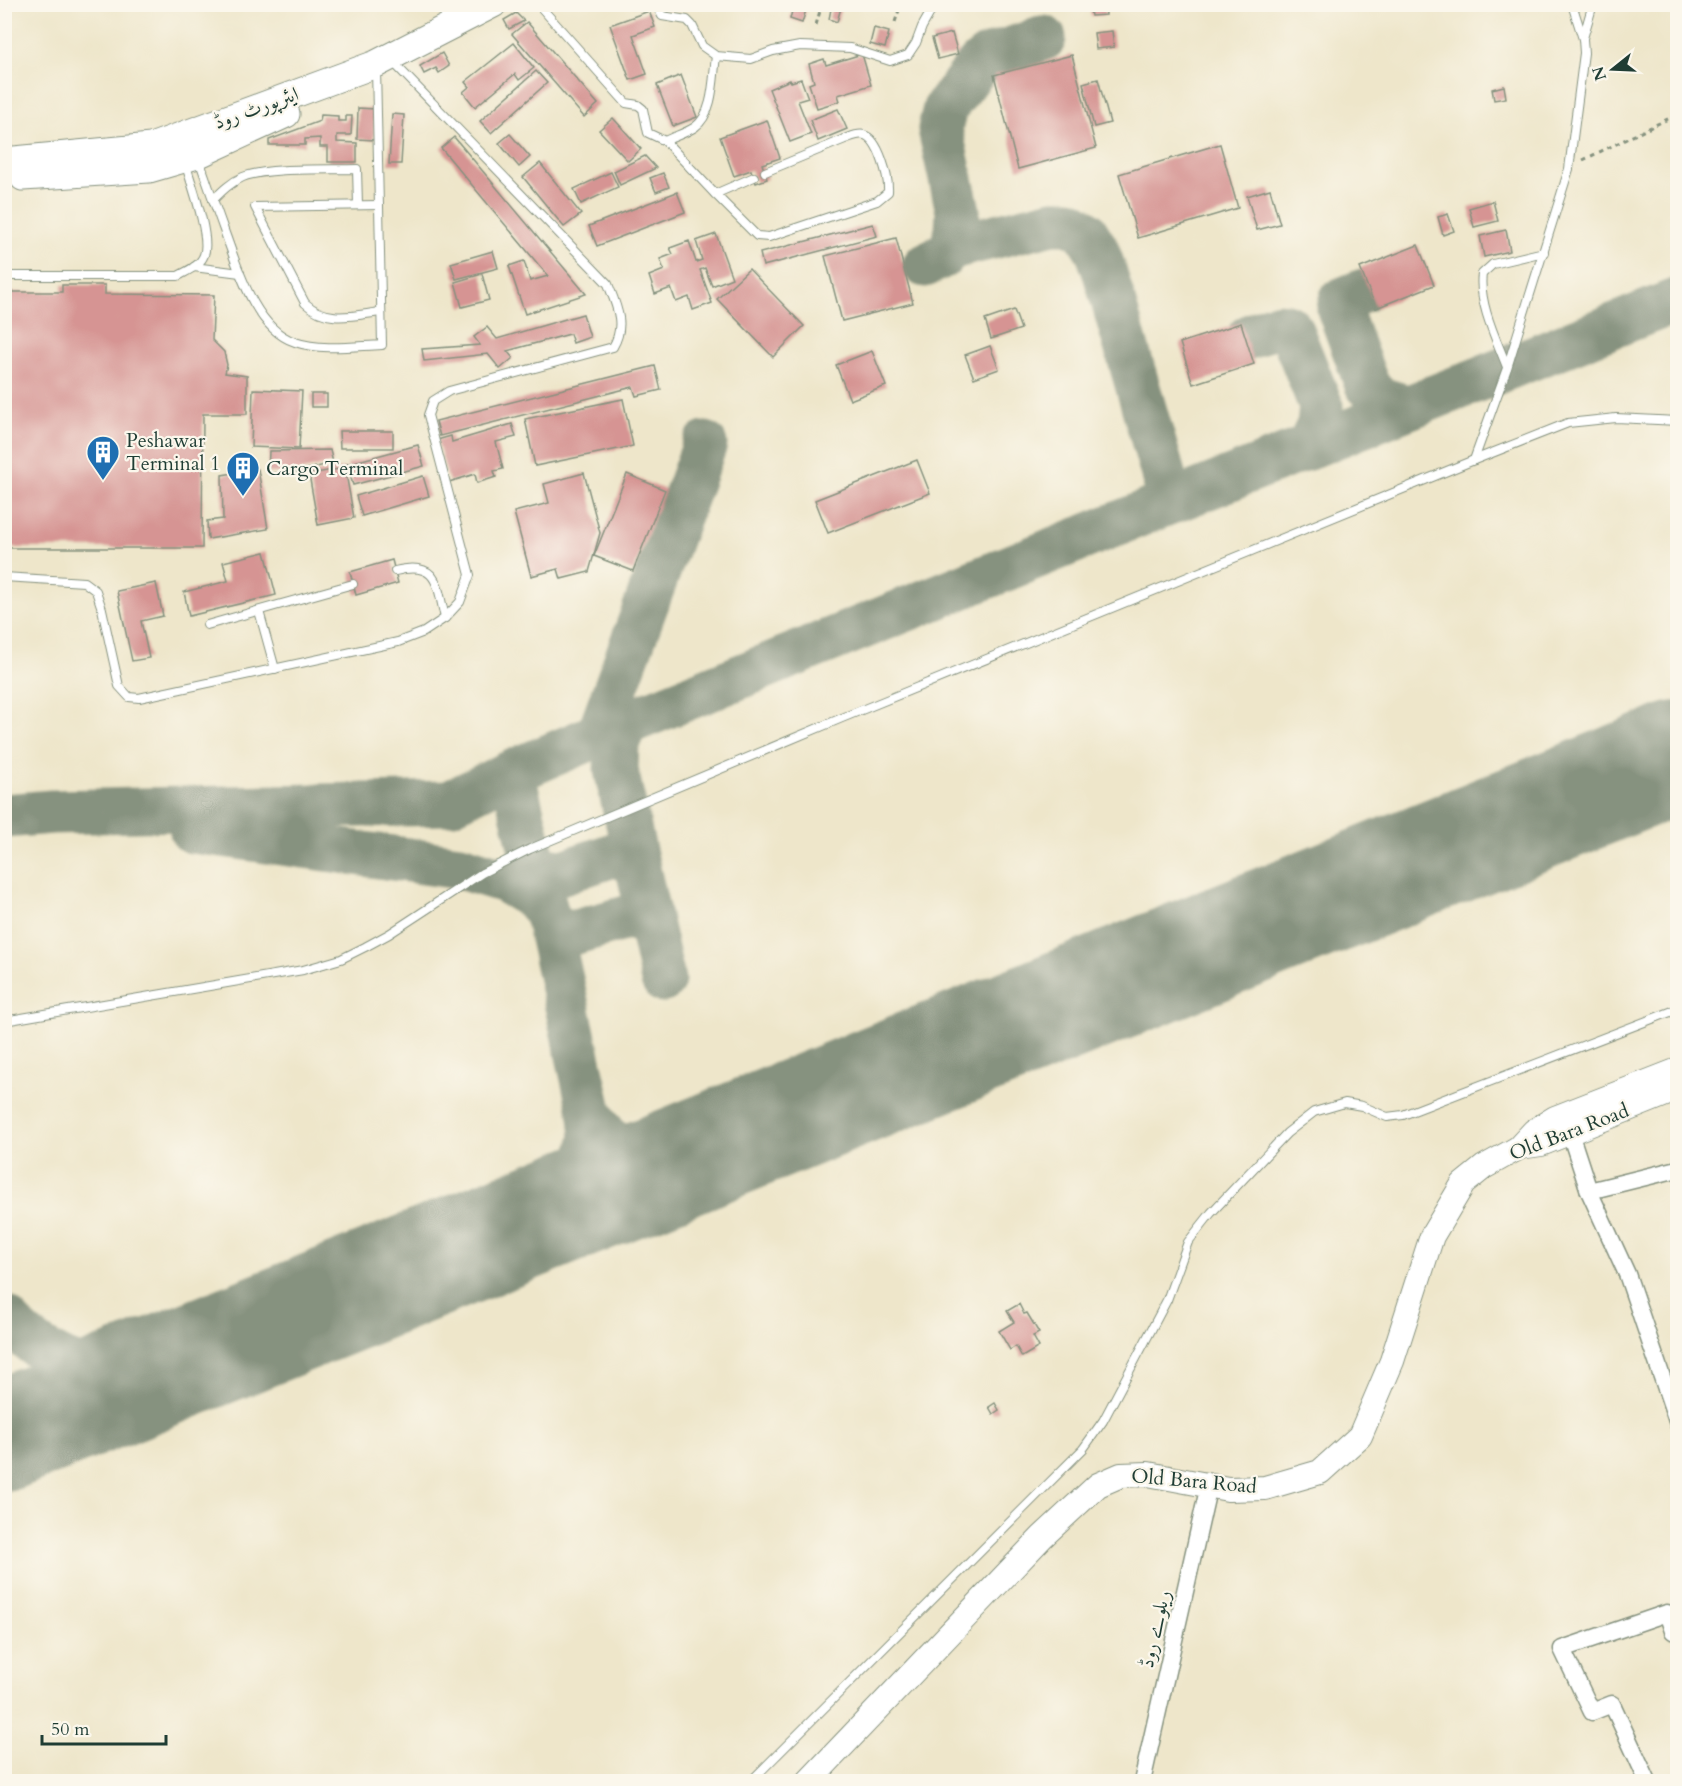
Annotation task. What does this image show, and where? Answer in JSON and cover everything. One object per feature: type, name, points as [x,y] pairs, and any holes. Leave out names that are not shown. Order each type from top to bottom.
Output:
[{"type":"main road","name":"ایئرپورٹ روڈ","points":[[4,161],[151,147],[382,61],[493,4]]},
{"type":"main road","points":[[4,178],[149,169],[191,157],[300,108],[382,61]]},
{"type":"street","points":[[1520,1147],[1534,1131],[1555,1118],[1677,1070]]},
{"type":"street","name":"Old Bara Road","points":[[808,1782],[1042,1537],[1098,1485],[1121,1476],[1148,1474],[1228,1489],[1265,1488],[1320,1472],[1360,1436],[1392,1361],[1432,1236],[1463,1184],[1484,1167],[1520,1147],[1541,1144],[1677,1089]]},
{"type":"street","points":[[1570,1132],[1589,1191],[1628,1274],[1677,1424]]},
{"type":"street","points":[[1589,1191],[1677,1169]]},
{"type":"street","name":"ریلوے روڈ","points":[[1142,1782],[1209,1485]]},
{"type":"street","points":[[1648,1782],[1612,1704],[1592,1712],[1562,1649],[1667,1613],[1672,1631],[1677,1630]]},
{"type":"lane","points":[[538,4],[626,103],[638,105],[644,109],[648,133],[665,141],[752,233],[762,238],[877,201],[888,192],[887,181],[874,141],[858,134],[765,172]]},
{"type":"lane","points":[[656,4],[662,16],[687,20],[692,25],[702,46],[716,57],[751,59],[773,51],[800,46],[850,48],[890,61],[899,60],[908,55],[935,4]]},
{"type":"lane","points":[[1474,460],[1508,368],[1569,169],[1584,53],[1583,39],[1572,4]]},
{"type":"lane","points":[[1583,39],[1593,4]]},
{"type":"lane","points":[[665,141],[696,126],[705,117],[716,57]]},
{"type":"lane","points":[[191,157],[213,200],[246,289],[261,314],[275,330],[293,342],[312,346],[382,345],[379,205],[382,61]]},
{"type":"lane","points":[[4,577],[84,582],[96,591],[119,686],[129,697],[139,698],[398,642],[424,632],[445,618],[460,602],[470,575],[428,416],[433,400],[449,391],[613,348],[620,335],[618,312],[608,284],[382,61]]},
{"type":"lane","points":[[4,276],[178,276],[194,267],[203,256],[206,237],[191,157]]},
{"type":"lane","points":[[213,200],[233,182],[246,176],[271,172],[357,169],[358,205]]},
{"type":"lane","points":[[714,194],[754,177]]},
{"type":"lane","points":[[379,205],[255,207],[305,303],[314,312],[334,318],[381,312]]},
{"type":"lane","points":[[1508,368],[1495,338],[1482,294],[1482,274],[1493,264],[1544,252]]},
{"type":"lane","points":[[194,267],[240,273]]},
{"type":"lane","points":[[4,1021],[303,970],[340,959],[390,934],[482,873],[530,849],[1474,460],[1568,423],[1616,418],[1677,421]]},
{"type":"lane","points":[[394,571],[412,567],[432,575],[438,587],[445,618]]},
{"type":"lane","points":[[207,625],[353,584]]},
{"type":"lane","points":[[258,611],[275,669]]},
{"type":"lane","points":[[750,1782],[1083,1449],[1102,1421],[1167,1300],[1188,1242],[1211,1213],[1287,1132],[1314,1112],[1345,1103],[1362,1106],[1388,1117],[1403,1115],[1677,1009]]},
{"type":"path","points":[[816,25],[822,4]]},
{"type":"path","points":[[896,22],[901,4]]},
{"type":"path","points":[[1588,156],[1677,114]]},
{"type":"building","points":[[666,4],[684,4],[684,5],[668,11]]},
{"type":"building","points":[[744,4],[759,4],[758,9]]},
{"type":"building","points":[[832,4],[842,4],[837,22],[829,19]]},
{"type":"building","points":[[1089,4],[1105,4],[1106,15],[1091,16]]},
{"type":"building","points":[[1505,4],[1518,4],[1517,10],[1504,7]]},
{"type":"building","points":[[793,7],[806,10],[802,23],[790,19]]},
{"type":"building","points":[[649,11],[655,27],[633,35],[647,74],[630,80],[610,25]]},
{"type":"building","points":[[516,13],[524,21],[509,29],[504,20]]},
{"type":"building","points":[[527,22],[598,104],[584,117],[512,34]]},
{"type":"building","points":[[874,28],[889,32],[885,48],[870,44]]},
{"type":"building","points":[[1112,31],[1114,47],[1096,49],[1094,33]]},
{"type":"building","points":[[952,33],[958,54],[938,59],[932,38]]},
{"type":"building","points":[[514,43],[534,68],[519,80],[515,74],[475,107],[463,92],[469,87],[465,82]]},
{"type":"building","points":[[442,53],[449,66],[439,73],[436,68],[424,74],[420,66]]},
{"type":"building","points":[[862,54],[871,85],[838,95],[840,101],[817,108],[809,84],[814,82],[809,64],[824,59],[826,65]]},
{"type":"building","points":[[1072,55],[1096,148],[1018,169],[994,75]]},
{"type":"building","points":[[536,71],[547,83],[491,133],[480,121]]},
{"type":"building","points":[[681,75],[697,117],[673,126],[657,85]]},
{"type":"building","points":[[801,79],[808,98],[798,101],[811,134],[790,142],[769,89],[790,80],[791,82]]},
{"type":"building","points":[[1098,79],[1110,123],[1094,127],[1083,83]]},
{"type":"building","points":[[1504,86],[1506,98],[1494,100],[1492,89]]},
{"type":"building","points":[[358,108],[375,109],[374,140],[357,139]]},
{"type":"building","points":[[838,109],[847,129],[818,141],[810,120]]},
{"type":"building","points":[[392,114],[404,115],[401,164],[389,164]]},
{"type":"building","points":[[321,115],[338,116],[338,121],[346,121],[346,116],[352,116],[351,135],[337,135],[337,142],[357,143],[357,162],[328,162],[328,147],[320,147],[320,138],[305,139],[305,145],[269,145],[269,140],[320,121]]},
{"type":"building","points":[[613,118],[641,149],[628,161],[599,130]]},
{"type":"building","points":[[767,120],[780,158],[762,164],[767,179],[756,183],[751,170],[734,176],[720,137]]},
{"type":"building","points":[[510,134],[530,157],[519,167],[499,143]]},
{"type":"building","points":[[454,137],[586,294],[525,314],[509,266],[524,261],[530,281],[548,276],[441,148]]},
{"type":"building","points":[[1220,144],[1238,208],[1138,238],[1119,174]]},
{"type":"building","points":[[645,156],[656,168],[620,185],[614,171]]},
{"type":"building","points":[[540,163],[581,214],[564,227],[523,177]]},
{"type":"building","points":[[611,172],[618,187],[581,204],[574,189]]},
{"type":"building","points":[[663,173],[669,187],[656,192],[650,178]]},
{"type":"building","points":[[1270,189],[1280,224],[1257,230],[1247,196]]},
{"type":"building","points":[[677,192],[685,212],[597,246],[589,226]]},
{"type":"building","points":[[1493,201],[1498,221],[1474,227],[1469,208]]},
{"type":"building","points":[[1448,214],[1454,231],[1443,235],[1438,217]]},
{"type":"building","points":[[873,224],[877,236],[763,266],[760,253]]},
{"type":"building","points":[[1506,230],[1510,251],[1484,257],[1480,236]]},
{"type":"building","points":[[716,234],[732,278],[712,286],[705,268],[700,270],[712,303],[693,310],[689,297],[676,302],[671,288],[655,294],[649,276],[664,270],[660,259],[673,254],[670,248],[689,241],[696,262],[702,260],[696,241]]},
{"type":"building","points":[[896,238],[913,303],[842,321],[825,256]]},
{"type":"building","points":[[1418,245],[1434,285],[1376,308],[1360,268]]},
{"type":"building","points":[[493,251],[498,268],[456,279],[451,263]]},
{"type":"building","points":[[749,269],[804,326],[773,357],[717,299]]},
{"type":"building","points":[[482,274],[489,300],[462,307],[455,282]]},
{"type":"building","name":"Peshawar Terminal 1","points":[[62,285],[105,285],[105,294],[214,295],[212,340],[224,352],[227,365],[225,373],[247,376],[247,414],[203,414],[202,548],[4,548],[4,292],[62,292]]},
{"type":"building","points":[[1014,310],[1021,329],[991,339],[985,320]]},
{"type":"building","points":[[583,314],[590,337],[573,343],[570,334],[507,351],[513,358],[500,369],[488,354],[424,361],[422,349],[480,345],[474,337],[487,327],[497,339]]},
{"type":"building","points":[[1241,323],[1254,364],[1193,384],[1180,343]]},
{"type":"building","points":[[990,346],[999,369],[974,378],[965,355]]},
{"type":"building","points":[[872,351],[886,386],[850,400],[836,365]]},
{"type":"building","points":[[655,366],[661,390],[636,396],[633,387],[440,436],[436,421]]},
{"type":"building","points":[[253,389],[302,391],[299,449],[251,447]]},
{"type":"building","points":[[311,394],[327,394],[327,407],[311,407]]},
{"type":"building","points":[[623,399],[633,446],[535,466],[525,419]]},
{"type":"building","points":[[512,424],[516,437],[496,442],[503,469],[494,471],[496,477],[477,483],[475,474],[449,482],[437,440],[451,436],[452,442]]},
{"type":"building","points":[[339,431],[393,431],[393,448],[340,448]]},
{"type":"building","points":[[418,445],[424,466],[353,485],[347,464]]},
{"type":"building","points":[[330,450],[333,463],[292,473],[268,473],[269,451]]},
{"type":"building","points":[[917,460],[930,493],[828,533],[815,500]]},
{"type":"building","points":[[345,468],[354,518],[318,525],[309,474]]},
{"type":"building","name":"Cargo Terminal","points":[[258,469],[268,529],[208,539],[207,521],[223,519],[222,475]]},
{"type":"building","points":[[584,473],[600,533],[589,572],[561,579],[558,569],[531,576],[514,512],[549,503],[544,484]]},
{"type":"building","points":[[627,474],[665,490],[633,571],[594,556]]},
{"type":"building","points":[[423,476],[429,496],[362,516],[356,496]]},
{"type":"building","points":[[265,552],[276,595],[189,616],[184,592],[228,581],[223,562]]},
{"type":"building","points":[[392,560],[398,583],[356,595],[350,572]]},
{"type":"building","points":[[156,583],[163,616],[141,621],[149,658],[132,661],[117,591]]},
{"type":"building","points":[[1019,1304],[1039,1333],[1033,1336],[1039,1347],[1022,1357],[1016,1346],[1010,1350],[999,1331],[1014,1322],[1007,1311]]},
{"type":"building","points":[[995,1403],[999,1410],[993,1414],[989,1407]]},
{"type":"taxiway","points":[[952,247],[957,231],[958,211],[940,129],[945,108],[979,64],[988,57],[1044,38]]},
{"type":"taxiway","points":[[925,265],[943,256],[952,247],[1053,222],[1070,222],[1085,231],[1097,250],[1105,273],[1171,502]]},
{"type":"taxiway","points":[[1363,291],[1341,300],[1339,309],[1367,385],[1380,399],[1407,407]]},
{"type":"taxiway","points":[[4,816],[52,812],[449,803],[512,772],[626,723],[1678,300]]},
{"type":"taxiway","points":[[1249,337],[1275,326],[1290,328],[1321,406],[1319,425],[1308,448]]},
{"type":"taxiway","points":[[598,736],[705,444]]},
{"type":"taxiway","points":[[626,723],[617,743],[616,770],[663,980]]},
{"type":"taxiway","points":[[512,772],[546,911],[591,1115],[593,1137],[576,1204]]},
{"type":"taxiway","points":[[192,831],[460,867],[505,881],[534,898],[546,911]]},
{"type":"taxiway","points":[[533,861],[542,867],[560,873],[616,854],[636,864]]},
{"type":"taxiway","points":[[548,920],[560,929],[572,933],[630,917],[650,926]]},
{"type":"taxiway","points":[[591,1115],[627,1165],[643,1177]]},
{"type":"taxiway","points":[[4,1317],[37,1346],[77,1366],[106,1372],[167,1368]]},
{"type":"runway","points":[[4,1435],[1678,757]]},
{"type":"place","name":"Peshawar Terminal 1","points":[[103,481]]},
{"type":"place","name":"Cargo Terminal","points":[[243,497]]}]
